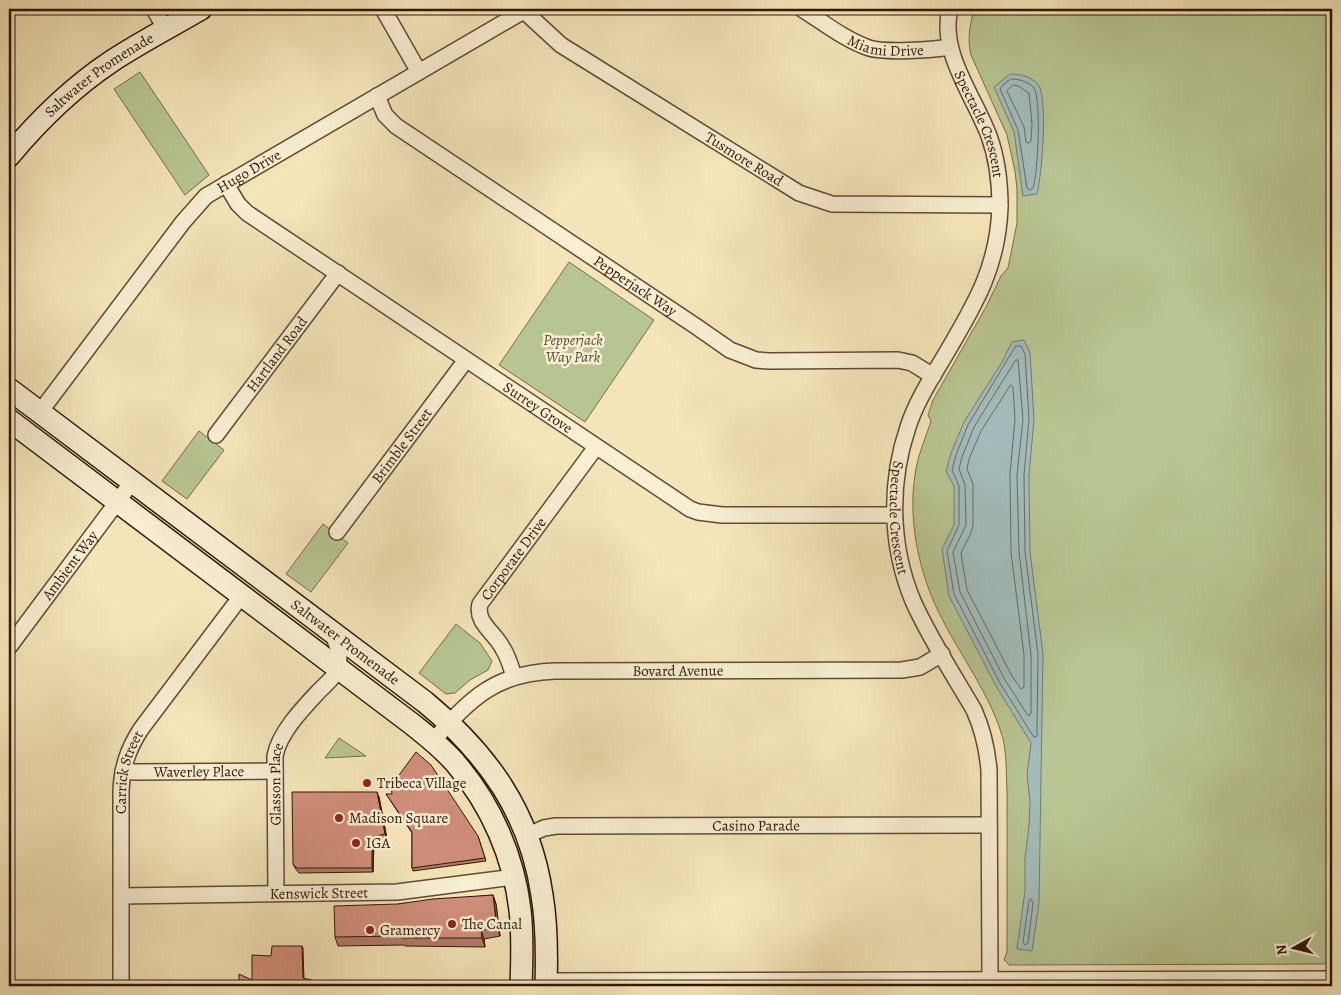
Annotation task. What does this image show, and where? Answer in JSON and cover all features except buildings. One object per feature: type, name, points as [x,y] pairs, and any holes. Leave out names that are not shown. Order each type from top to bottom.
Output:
[{"type":"street","points":[[154,9],[166,30]]},
{"type":"street","name":"Saltwater Promenade","points":[[9,156],[46,115],[88,78],[113,60],[201,9]]},
{"type":"street","points":[[383,9],[419,72]]},
{"type":"street","name":"Miami Drive","points":[[802,9],[847,37],[873,49],[917,50],[950,47]]},
{"type":"street","name":"Spectacle Crescent","points":[[950,9],[947,26],[950,47],[990,138],[999,181],[998,239],[984,284],[914,410],[904,440],[895,482],[894,515],[900,557],[908,588],[921,618],[974,710],[984,736],[989,770],[989,825],[981,982]]},
{"type":"street","name":"Hugo Drive","points":[[40,412],[200,202],[226,184],[525,10]]},
{"type":"street","name":"Tusmore Road","points":[[525,10],[561,45],[799,193],[832,204],[1000,205]]},
{"type":"street","name":"Pepperjack Way","points":[[377,96],[385,115],[396,126],[730,350],[745,357],[769,361],[898,360],[912,363],[933,376]]},
{"type":"street","name":"Surrey Grove","points":[[226,184],[238,204],[247,213],[682,505],[698,512],[722,516],[894,515]]},
{"type":"street","name":"Hartland Road","points":[[216,434],[338,273]]},
{"type":"street","name":"Brimble Street","points":[[337,532],[466,360]]},
{"type":"street","name":"Saltwater Promenade","points":[[9,389],[332,631],[449,722],[472,745],[512,802],[537,868],[545,920],[546,984]]},
{"type":"street","name":"Saltwater Promenade","points":[[9,420],[117,503],[334,664],[433,741],[457,765],[487,808],[503,842],[514,876],[520,910],[521,986]]},
{"type":"street","name":"Corporate Drive","points":[[514,676],[502,646],[480,618],[478,610],[480,604],[596,447]]},
{"type":"street","name":"Ambient Way","points":[[10,641],[132,482]]},
{"type":"street","name":"Carrick Street","points":[[122,986],[121,791],[123,771],[130,747],[134,739],[242,595]]},
{"type":"street","points":[[332,631],[338,650],[334,664]]},
{"type":"street","name":"Bovard Avenue","points":[[433,741],[449,722],[481,693],[514,676],[530,673],[555,671],[902,670],[920,666],[942,654]]},
{"type":"street","name":"Glasson Place","points":[[276,893],[275,771],[277,746],[282,737],[320,690],[334,676],[334,664]]},
{"type":"street","name":"Waverley Place","points":[[123,771],[275,771]]},
{"type":"street","name":"Casino Parade","points":[[526,836],[544,828],[556,826],[989,825]]},
{"type":"street","name":"Kenswick Street","points":[[122,896],[397,892],[514,876]]},
{"type":"street","points":[[546,984],[1062,983],[1332,979]]},
{"type":"green space","points":[[974,9],[1332,9],[1332,964],[1009,965],[1004,960],[1007,952],[1007,792],[1006,758],[1003,739],[991,707],[939,613],[925,579],[916,542],[913,505],[916,469],[931,421],[928,415],[933,400],[986,307],[1001,276],[1008,268],[1017,223],[1015,171],[1007,135],[971,55],[969,43]]},
{"type":"green space","points":[[140,72],[209,175],[185,195],[114,89]]},
{"type":"green space","name":"Pepperjack Way Park","points":[[569,262],[654,320],[585,422],[499,365]]},
{"type":"green space","points":[[199,431],[224,450],[187,499],[162,481]]},
{"type":"green space","points":[[323,524],[348,543],[311,592],[286,574]]},
{"type":"green space","points":[[456,624],[480,643],[492,661],[488,670],[470,680],[455,693],[446,694],[419,673]]},
{"type":"green space","points":[[339,738],[366,756],[325,758]]},
{"type":"water","points":[[1010,74],[1031,79],[1040,88],[1043,110],[1043,141],[1037,194],[1023,196],[1014,132],[994,87]]},
{"type":"water","points":[[1024,340],[1030,353],[1034,419],[1029,475],[1030,552],[1043,654],[1039,903],[1032,951],[1017,949],[1025,891],[1025,859],[1030,802],[1027,774],[1031,743],[996,686],[949,596],[942,549],[954,525],[954,486],[946,471],[951,453],[964,422],[1002,362],[1012,342]]},
{"type":"place","name":"Tribeca Village","points":[[367,783]]},
{"type":"place","name":"Madison Square","points":[[339,818]]},
{"type":"place","name":"IGA","points":[[356,843]]},
{"type":"place","name":"The Canal","points":[[452,924]]},
{"type":"place","name":"Gramercy","points":[[370,930]]}]
